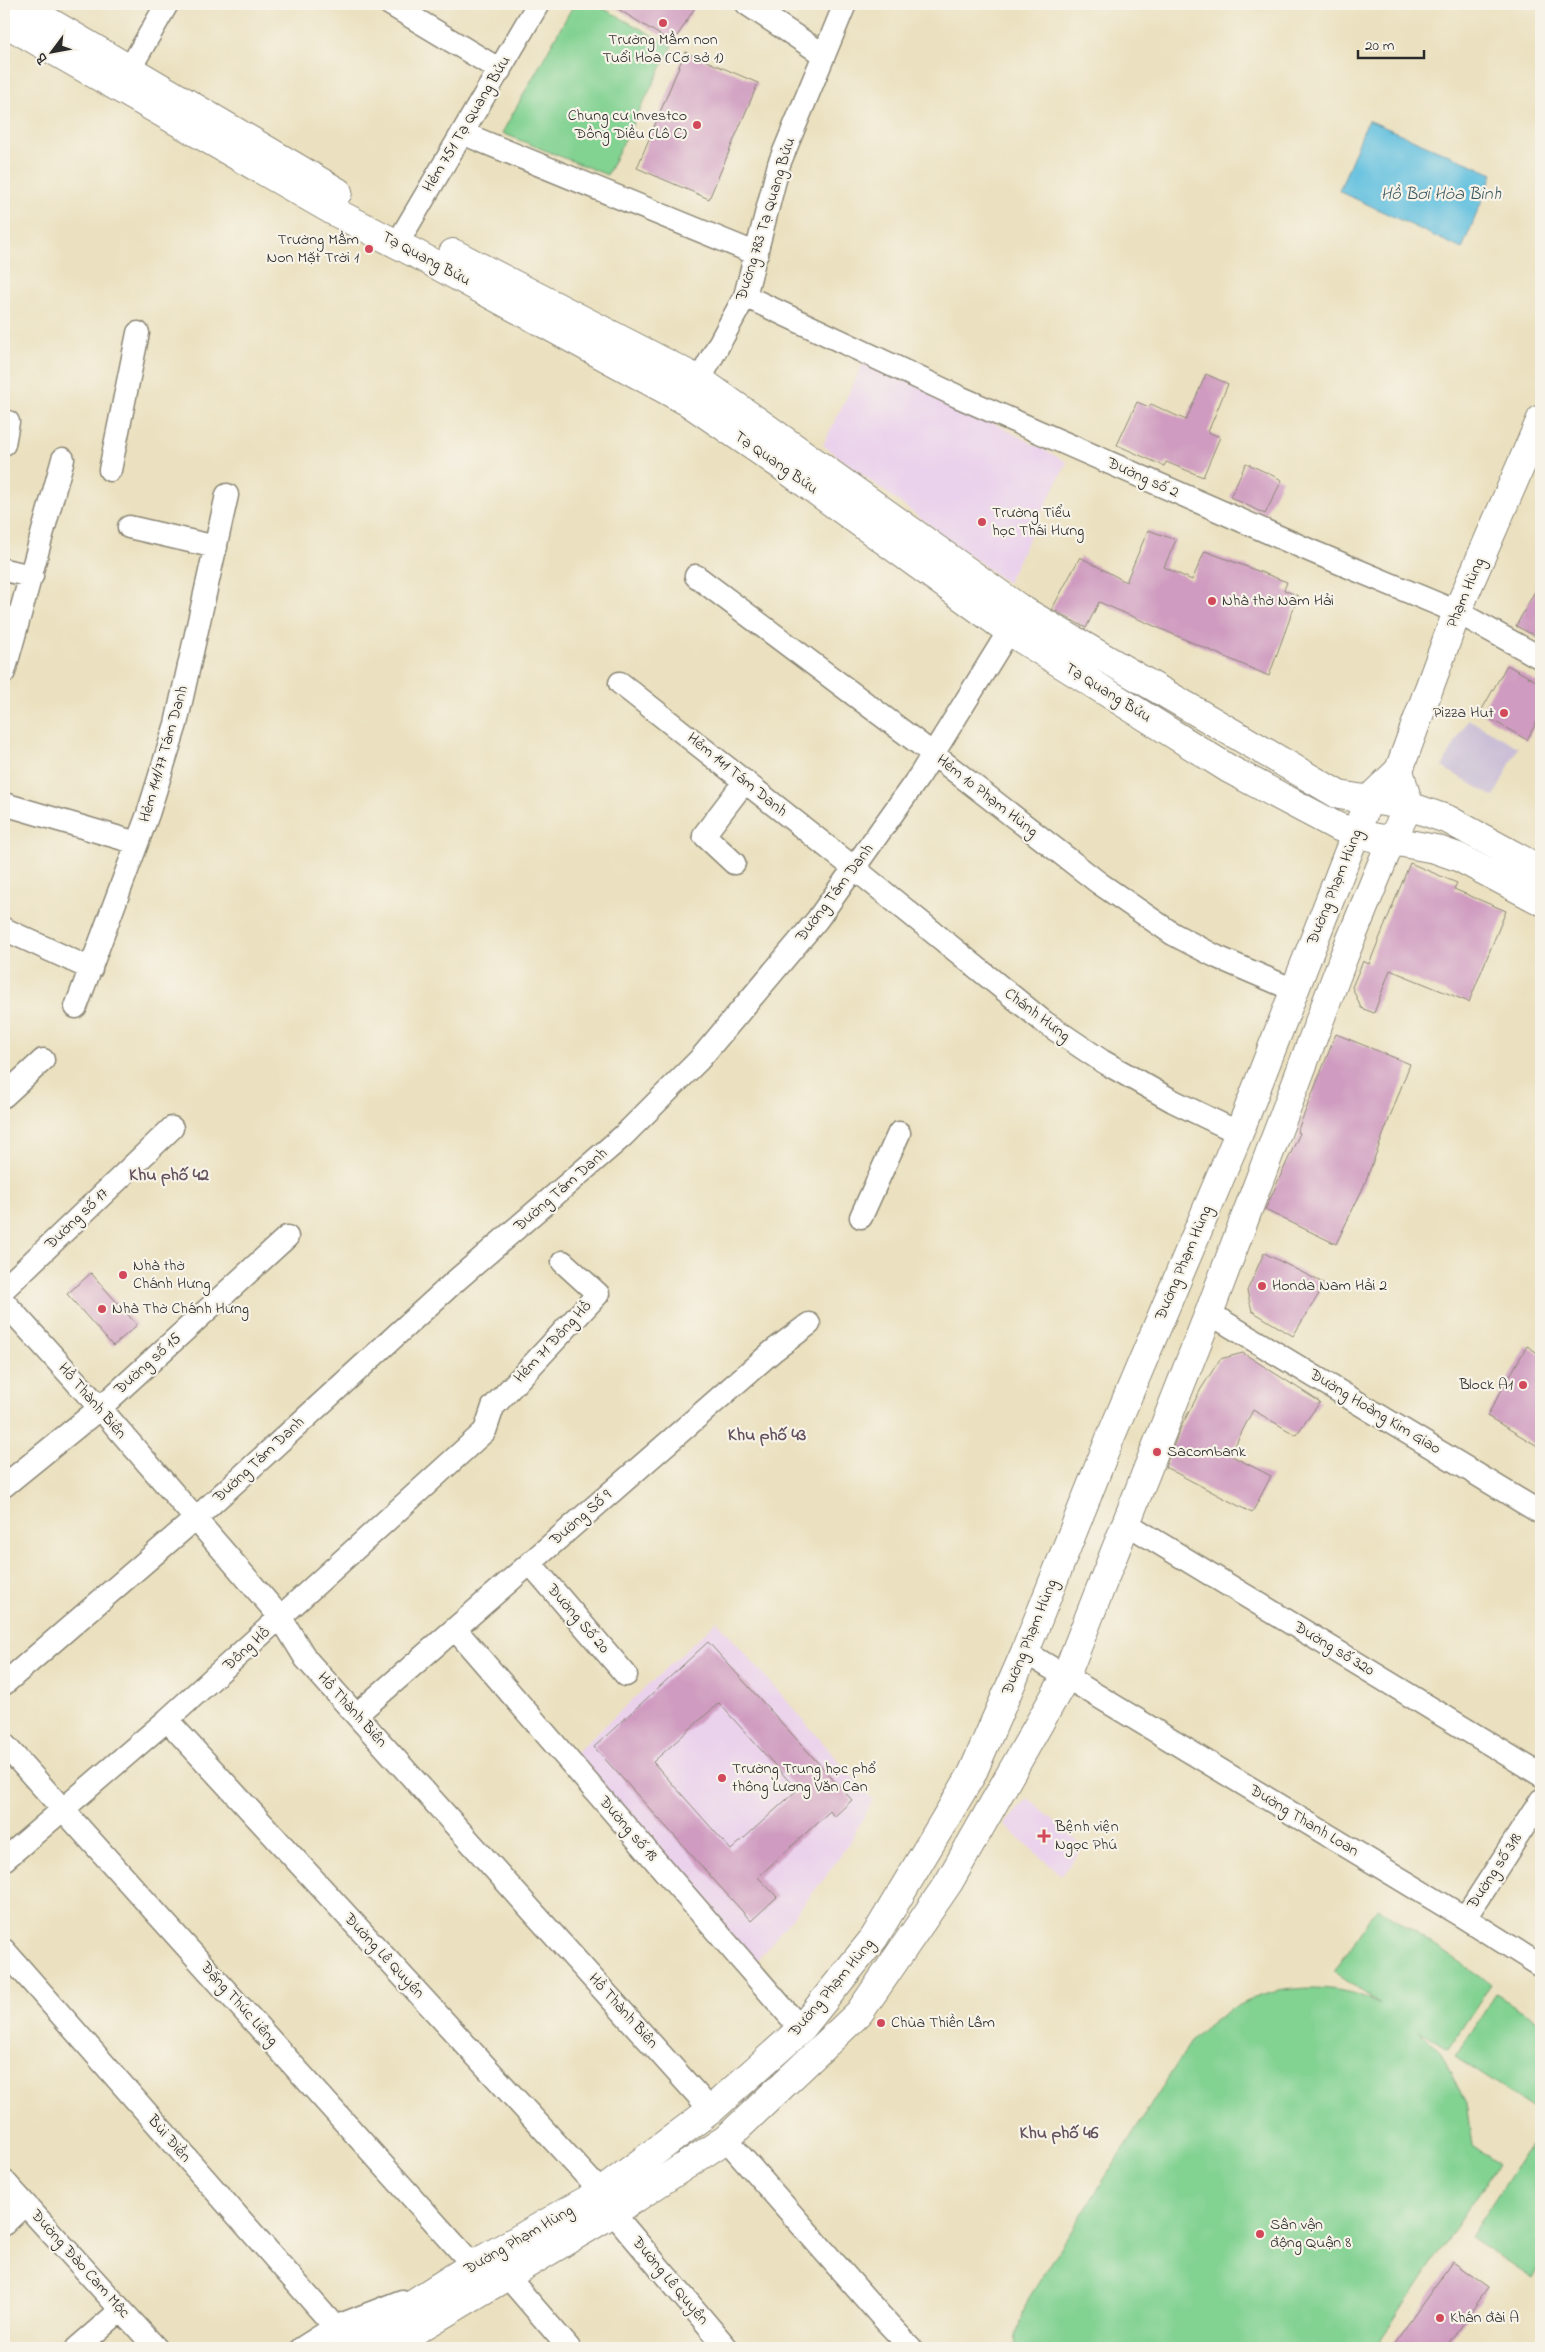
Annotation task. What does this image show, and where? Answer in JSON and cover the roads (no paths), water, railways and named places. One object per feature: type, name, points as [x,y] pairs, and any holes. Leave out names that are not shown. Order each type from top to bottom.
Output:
[{"type":"main road","name":"Tạ Quang Bửu","points":[[19,4],[124,79]]},
{"type":"main road","name":"Tạ Quang Bửu","points":[[4,22],[124,79],[344,196],[401,236],[694,391],[1014,619],[1229,769],[1336,826],[1357,834],[1435,849],[1458,857],[1541,901]]},
{"type":"main road","name":"Phạm Hùng","points":[[1369,799],[1399,770],[1457,612],[1541,419]]},
{"type":"main road","name":"Tạ Quang Bửu","points":[[1014,619],[1339,795],[1409,806],[1449,820],[1541,870]]},
{"type":"main road","points":[[1391,841],[1409,806],[1399,770]]},
{"type":"main road","name":"Đường Phạm Hùng","points":[[443,2299],[507,2276],[607,2203],[802,2029],[874,1938],[972,1774],[1025,1652],[1111,1436],[1239,1133],[1357,834],[1369,799]]},
{"type":"main road","name":"Đường Phạm Hùng","points":[[413,2328],[443,2299],[473,2265],[607,2203],[726,2139],[859,2013],[949,1882],[1065,1678],[1209,1313],[1344,956],[1391,841]]},
{"type":"main road","points":[[339,2338],[413,2328]]},
{"type":"main road","points":[[386,2348],[413,2328]]},
{"type":"street","points":[[124,79],[167,4]]},
{"type":"street","points":[[390,4],[500,70]]},
{"type":"street","name":"Hẻm 751 Tạ Quang Bửu","points":[[401,236],[538,4]]},
{"type":"street","points":[[747,4],[824,55]]},
{"type":"street","name":"Đường 783 Tạ Quang Bửu","points":[[694,391],[745,296],[779,164],[845,4]]},
{"type":"street","points":[[462,133],[757,254]]},
{"type":"street","name":"Đường số 2","points":[[745,296],[956,396],[1302,548],[1457,612],[1541,658]]},
{"type":"street","points":[[110,470],[138,333]]},
{"type":"street","points":[[4,444],[8,422]]},
{"type":"street","points":[[4,672],[63,459]]},
{"type":"street","name":"Hẻm 141/77 Tám Danh","points":[[76,1007],[138,843],[176,724],[227,494]]},
{"type":"street","points":[[129,527],[216,547]]},
{"type":"street","points":[[4,570],[32,576]]},
{"type":"street","name":"Hẻm 10 Phạm Hùng","points":[[696,576],[934,754],[1099,883],[1173,934],[1217,957],[1294,990]]},
{"type":"street","name":"Đường Tám Danh","points":[[4,1684],[195,1519],[452,1284],[624,1136],[707,1051],[817,920],[854,868],[934,754],[1014,619]]},
{"type":"street","name":"Hẻm 141 Tám Danh","points":[[620,683],[854,868]]},
{"type":"street","points":[[734,863],[704,835],[745,781]]},
{"type":"street","points":[[4,804],[138,843]]},
{"type":"street","name":"Chánh Hưng","points":[[854,868],[1044,1022],[1102,1060],[1173,1101],[1239,1133]]},
{"type":"street","points":[[4,929],[91,969]]},
{"type":"street","points":[[4,1096],[43,1060]]},
{"type":"street","name":"Đường số 17","points":[[4,1290],[172,1128]]},
{"type":"street","points":[[861,1217],[899,1133]]},
{"type":"street","name":"Đường số 15","points":[[4,1486],[100,1408],[288,1237]]},
{"type":"street","name":"Hẻm 71 Đông Hồ","points":[[485,1431],[493,1407],[598,1294],[563,1262]]},
{"type":"street","name":"Hồ Thành Biên","points":[[4,1302],[100,1408],[281,1618],[306,1659],[711,2110]]},
{"type":"street","name":"Đường Hoàng Kim Giao","points":[[1209,1313],[1541,1513]]},
{"type":"street","name":"Đường Số 9","points":[[356,1716],[773,1351],[808,1324]]},
{"type":"street","name":"Đông Hồ","points":[[4,1860],[168,1720],[485,1431]]},
{"type":"street","name":"Đường số 320","points":[[1126,1523],[1541,1775]]},
{"type":"street","name":"Đường Số 20","points":[[530,1563],[626,1675]]},
{"type":"street","name":"Đường số 18","points":[[454,1629],[802,2029]]},
{"type":"street","name":"Đường Thanh Loan","points":[[1025,1652],[1541,1966]]},
{"type":"street","name":"Đường Lê Quyên","points":[[168,1720],[607,2203],[727,2348]]},
{"type":"street","name":"Đặng Thúc Liêng","points":[[4,1744],[473,2265]]},
{"type":"street","name":"Đường số 318","points":[[1465,1918],[1541,1800]]},
{"type":"street","name":"Bùi Điền","points":[[4,1950],[339,2338]]},
{"type":"street","points":[[726,2139],[911,2348]]},
{"type":"street","name":"Đường Đào Cam Mộc","points":[[4,2181],[156,2348]]},
{"type":"street","points":[[4,2224],[25,2204]]},
{"type":"street","points":[[507,2276],[569,2348]]},
{"type":"street","name":"Đường Phạm Hùng","points":[[302,2348],[339,2338],[443,2299]]},
{"type":"street","points":[[78,2348],[121,2310]]},
{"type":"water","name":"Hồ Bơi Hòa Bình","points":[[1368,120],[1493,174],[1462,249],[1339,191]]},
{"type":"place","name":"Trường Mầm non Tuổi Hoa (Cơ sở 1)","points":[[663,23]]},
{"type":"place","name":"Chung cư Investco Đồng Diều (Lô C)","points":[[697,125]]},
{"type":"place","name":"Trường Mầm Non Mặt Trời 1","points":[[369,249]]},
{"type":"place","name":"Trường Tiểu học Thái Hưng","points":[[982,522]]},
{"type":"place","name":"Nhà thờ Nam Hải","points":[[1212,601]]},
{"type":"place","name":"Pizza Hut","points":[[1504,713]]},
{"type":"place","name":"Nhà thờ Chánh Hưng","points":[[123,1275]]},
{"type":"place","name":"Honda Nam Hải 2","points":[[1262,1286]]},
{"type":"place","name":"Nhà Thờ Chánh Hưng","points":[[102,1309]]},
{"type":"place","name":"Block A1","points":[[1523,1385]]},
{"type":"place","name":"Sacombank","points":[[1157,1452]]},
{"type":"place","name":"Trường Trung học phổ thông Lương Văn Can","points":[[722,1778]]},
{"type":"place","name":"Bệnh viện Ngọc Phú","points":[[1044,1836]]},
{"type":"place","name":"Chùa Thiền Lâm","points":[[881,2023]]},
{"type":"place","name":"Sân vận động Quận 8","points":[[1260,2234]]},
{"type":"place","name":"Khán đài A","points":[[1440,2318]]},
{"type":"district","name":"Khu phố 42","points":[[169,1176]]},
{"type":"district","name":"Khu phố 43","points":[[767,1436]]},
{"type":"district","name":"Khu phố 46","points":[[1059,2134]]}]
